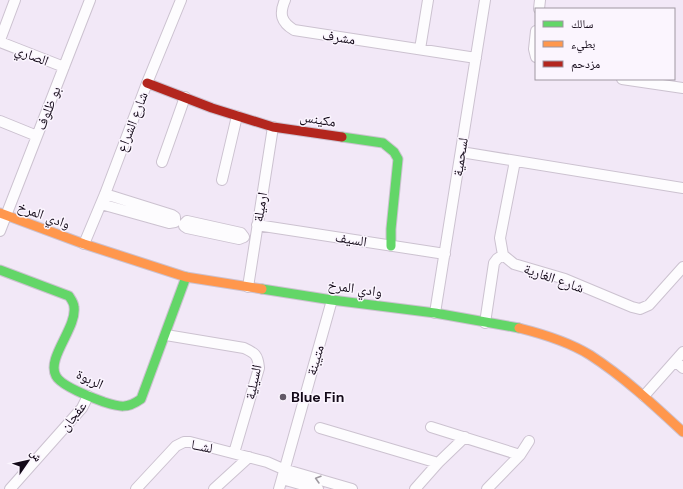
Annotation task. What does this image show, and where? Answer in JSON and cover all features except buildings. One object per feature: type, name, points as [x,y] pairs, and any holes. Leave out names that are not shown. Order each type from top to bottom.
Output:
[{"type":"street","points":[[0,41],[16,0]]},
{"type":"street","name":"بو ظلوف","points":[[0,231],[3,214],[37,136],[90,0]]},
{"type":"street","name":"شارع الشراع","points":[[84,244],[181,0]]},
{"type":"street","name":"مشرف","points":[[285,0],[282,14],[288,26],[294,30],[476,58]]},
{"type":"street","points":[[420,49],[428,0]]},
{"type":"street","name":"لسحمية","points":[[435,314],[485,0]]},
{"type":"street","points":[[535,40],[535,53]]},
{"type":"street","name":"الصاري","points":[[0,41],[64,67]]},
{"type":"street","points":[[629,80],[683,88]]},
{"type":"street","name":"مكينس","points":[[147,83],[212,108],[273,127],[383,144],[394,152],[398,159],[391,229],[391,246]]},
{"type":"street","points":[[162,162],[185,97]]},
{"type":"street","points":[[222,180],[238,116]]},
{"type":"street","points":[[0,121],[37,136]]},
{"type":"street","name":"ارميلة","points":[[248,287],[273,127]]},
{"type":"street","points":[[461,152],[683,188]]},
{"type":"street","points":[[485,323],[494,263],[503,255],[500,238],[515,161]]},
{"type":"street","points":[[103,199],[153,214]]},
{"type":"street","name":"وادي المرخ","points":[[3,214],[84,244],[186,277],[332,300],[435,314],[533,332],[568,344],[590,355],[644,396],[683,432]]},
{"type":"street","name":"السيف","points":[[257,225],[445,254]]},
{"type":"street","points":[[204,228],[230,234],[241,239],[244,237],[256,238]]},
{"type":"street","name":"شارع الغارية","points":[[503,255],[514,264],[565,279],[640,309],[649,305],[683,267]]},
{"type":"street","name":"الربوة","points":[[0,270],[69,296],[74,301],[76,308],[73,321],[55,364],[55,375],[61,381],[88,396],[124,408],[133,406],[141,399],[166,335],[186,277]]},
{"type":"street","name":"متيبنة","points":[[281,479],[332,300]]},
{"type":"street","name":"السيلية","points":[[166,335],[244,348],[253,352],[258,358],[259,368],[234,453]]},
{"type":"street","points":[[644,396],[683,352]]},
{"type":"street","points":[[675,361],[683,368]]},
{"type":"street","name":"عفجان","points":[[10,489],[82,408],[88,396]]},
{"type":"street","points":[[430,427],[520,455]]},
{"type":"street","points":[[320,428],[438,463]]},
{"type":"street","points":[[415,489],[438,463],[465,437]]},
{"type":"street","points":[[487,489],[520,455],[529,441]]},
{"type":"street","name":"لشــا","points":[[136,489],[176,446],[184,442],[190,442],[267,462],[281,479]]},
{"type":"street","points":[[214,489],[249,457]]},
{"type":"street","points":[[281,479],[318,489]]},
{"type":"street","points":[[281,479],[352,489]]},
{"type":"traffic: fast","points":[[342,137],[383,143],[394,152],[398,159],[391,229],[391,246]]},
{"type":"traffic: fast","points":[[0,270],[69,296],[74,306],[74,315],[55,361],[54,369],[56,376],[70,388],[85,395],[119,406],[127,406],[141,399],[186,277]]},
{"type":"traffic: fast","points":[[262,289],[332,300],[435,313],[519,328]]},
{"type":"traffic: slow","points":[[0,213],[84,244],[186,277],[262,289]]},
{"type":"traffic: slow","points":[[519,328],[556,339],[590,355],[627,382],[683,432]]},
{"type":"traffic: jam","points":[[147,83],[212,108],[273,127],[342,137]]},
{"type":"place","name":"Blue Fin","points":[[283,397]]}]
